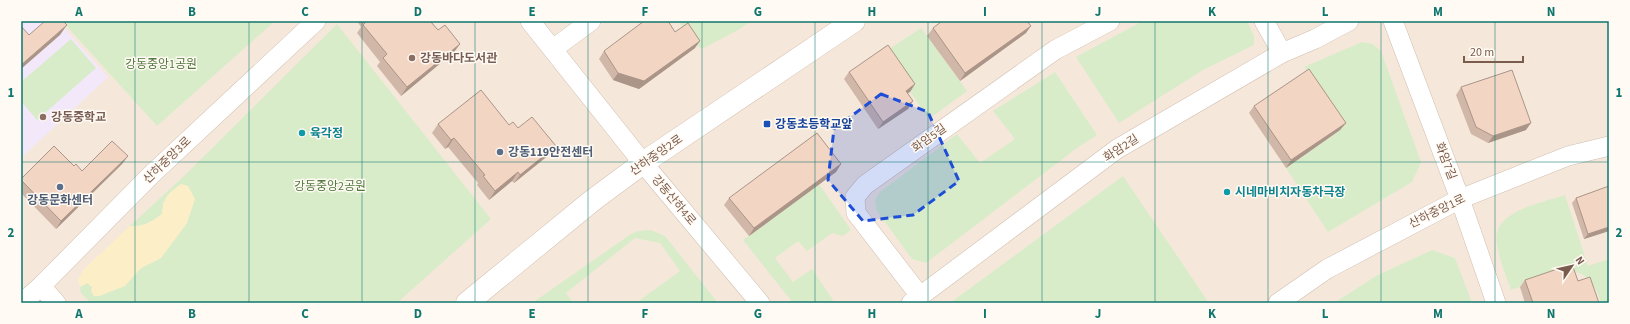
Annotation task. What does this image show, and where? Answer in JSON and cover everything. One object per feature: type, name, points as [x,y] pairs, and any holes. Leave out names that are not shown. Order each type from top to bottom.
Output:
[{"type":"main road","name":"산하중앙2로","points":[[467,303],[593,200],[643,163],[854,21]]},
{"type":"street","name":"산하중앙3로","points":[[22,303],[41,286],[152,174],[316,21]]},
{"type":"street","name":"강동산하4로","points":[[530,21],[643,163],[760,303]]},
{"type":"street","points":[[553,49],[590,21]]},
{"type":"street","name":"화암5길","points":[[916,299],[856,213],[855,197],[871,180],[1055,50],[1110,21]]},
{"type":"street","points":[[1264,21],[1282,52]]},
{"type":"street","name":"화암2길","points":[[916,299],[1117,149],[1282,52],[1315,39],[1349,21]]},
{"type":"street","name":"화암7길","points":[[1393,21],[1460,199],[1496,303]]},
{"type":"street","name":"산하중앙1로","points":[[1278,303],[1326,269],[1460,199],[1568,156],[1609,146]]},
{"type":"street","points":[[41,286],[56,303]]},
{"type":"highlighted area","points":[[881,94],[928,112],[959,181],[913,215],[863,221],[828,180],[834,129]]},
{"type":"shaded area","points":[[21,21],[1609,21],[1609,303],[21,303]]},
{"type":"shaded area","name":"강동중학교","points":[[21,21],[58,21],[108,77],[21,158]]},
{"type":"green space","name":"강동중앙1공원","points":[[62,21],[275,21],[157,126]]},
{"type":"green space","points":[[678,21],[751,21],[738,30],[702,49],[696,45]]},
{"type":"green space","points":[[1143,21],[1247,21],[1254,36],[1254,45],[1203,70],[1119,123],[1076,57]]},
{"type":"green space","name":"강동중앙2공원","points":[[337,24],[491,219],[397,303],[91,303],[81,293],[80,287],[87,283],[92,287],[94,296],[99,296],[124,286],[141,268],[161,258],[187,223],[163,201],[163,213],[143,225],[130,226],[184,176]]},
{"type":"green space","points":[[921,28],[967,91],[929,119],[883,53]]},
{"type":"green space","points":[[71,39],[96,68],[37,120],[21,101],[21,82]]},
{"type":"green space","points":[[1362,42],[1373,44],[1381,51],[1421,162],[1412,182],[1328,232],[1286,168],[1340,130],[1338,116],[1304,67]]},
{"type":"green space","points":[[1055,72],[1097,135],[1077,148],[926,263],[912,259],[877,211],[875,200],[880,192],[957,134],[980,163],[1015,139],[993,111]]},
{"type":"green space","points":[[1123,176],[1209,303],[950,303]]},
{"type":"green space","points":[[819,184],[851,230],[843,236],[832,233],[807,251],[798,241],[775,258],[793,282],[812,269],[833,300],[830,303],[793,303],[743,240]]},
{"type":"green space","points":[[1565,195],[1588,266],[1609,259],[1609,303],[1601,303],[1596,290],[1590,280],[1585,276],[1580,273],[1567,271],[1511,290],[1497,246],[1497,233],[1500,225],[1516,212]]},
{"type":"green space","points":[[651,230],[665,236],[718,303],[636,303],[680,271],[660,243],[635,238],[566,293],[573,303],[532,303],[631,234],[638,231]]},
{"type":"green space","points":[[1432,250],[1455,258],[1472,303],[1334,303],[1376,276]]},
{"type":"sand","points":[[181,184],[188,186],[195,199],[187,223],[161,258],[141,268],[125,286],[99,296],[94,296],[91,291],[92,287],[87,283],[80,287],[78,279],[85,268],[130,226],[139,226],[147,223],[162,214],[167,196]]},
{"type":"building","points":[[45,21],[63,21],[67,25],[21,65],[21,26],[29,35]]},
{"type":"building","name":"강동바다도서관","points":[[367,21],[430,21],[438,30],[445,25],[460,44],[407,87],[383,58],[387,54],[363,25]]},
{"type":"building","points":[[644,21],[668,21],[675,32],[688,23],[700,41],[644,81],[618,73],[604,51]]},
{"type":"building","points":[[942,21],[1027,21],[1031,26],[965,73],[933,28]]},
{"type":"building","points":[[888,45],[915,84],[906,91],[913,101],[883,122],[849,72]]},
{"type":"building","points":[[1309,69],[1346,123],[1291,160],[1254,106]]},
{"type":"building","points":[[1512,70],[1531,123],[1493,136],[1476,127],[1461,87]]},
{"type":"building","name":"강동119안전센터","points":[[481,90],[509,125],[513,122],[518,128],[532,117],[556,146],[520,175],[518,172],[495,191],[483,176],[485,175],[454,138],[451,140],[438,124]]},
{"type":"building","points":[[817,133],[841,164],[754,228],[729,198]]},
{"type":"building","name":"강동문화센터","points":[[112,141],[128,156],[61,221],[21,180],[54,146],[74,166],[76,164],[82,171]]},
{"type":"building","points":[[1609,186],[1609,227],[1588,234],[1576,198]]},
{"type":"building","points":[[1572,264],[1578,281],[1590,277],[1599,303],[1533,303],[1525,280]]},
{"type":"place","name":"강동바다도서관","points":[[412,58]]},
{"type":"place","name":"강동중학교","points":[[43,117]]},
{"type":"place","name":"강동초등학교앞","points":[[767,124]]},
{"type":"place","name":"육각정","points":[[302,133]]},
{"type":"place","name":"강동119안전센터","points":[[500,152]]},
{"type":"place","name":"강동문화센터","points":[[60,187]]},
{"type":"place","name":"시네마비치자동차극장","points":[[1227,192]]}]
